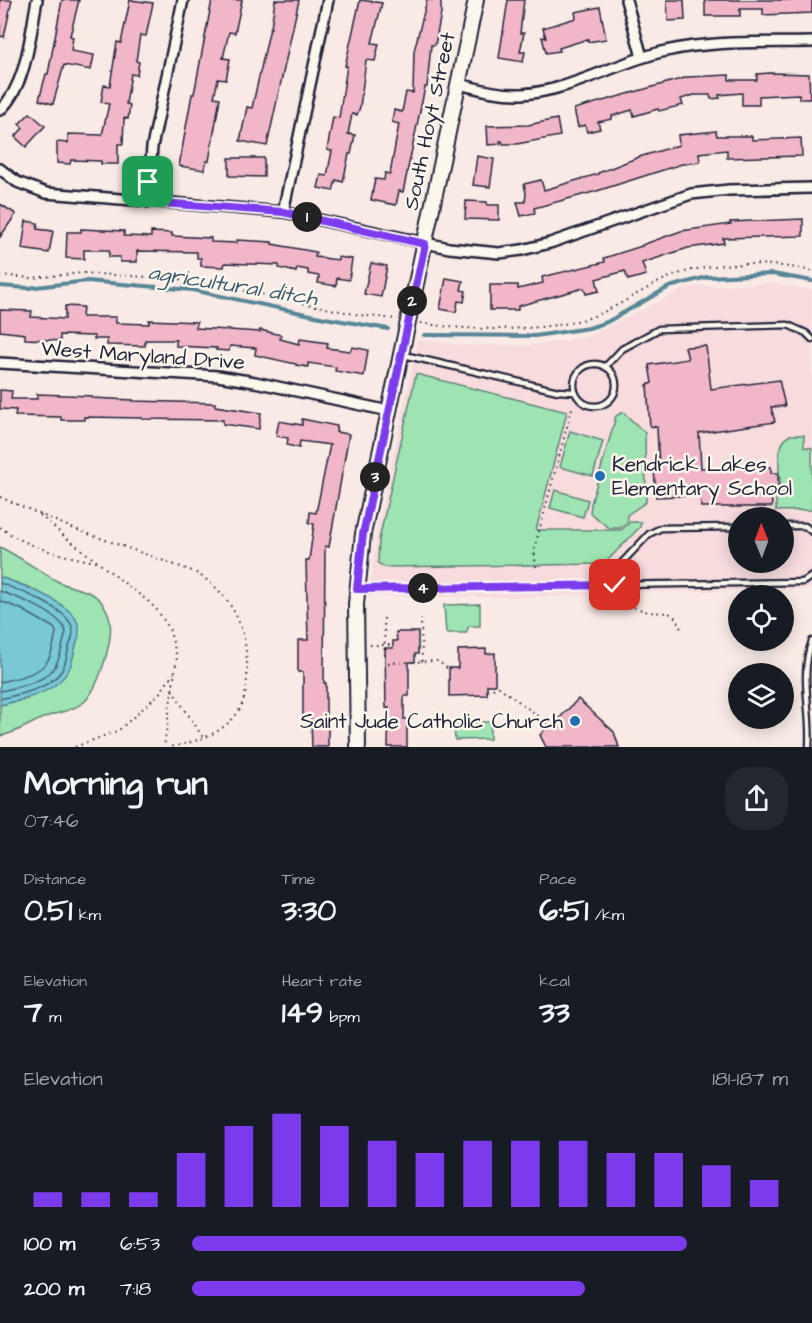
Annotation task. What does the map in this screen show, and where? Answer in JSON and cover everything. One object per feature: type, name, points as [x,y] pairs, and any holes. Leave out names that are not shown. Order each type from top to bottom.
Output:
[{"type":"street","points":[[0,110],[15,92],[21,76],[37,0]]},
{"type":"street","points":[[148,202],[152,147],[183,0]]},
{"type":"street","points":[[283,212],[328,0]]},
{"type":"street","name":"South Hoyt Street","points":[[358,747],[357,589],[363,534],[476,0]]},
{"type":"street","points":[[626,0],[642,57]]},
{"type":"street","points":[[459,84],[507,94],[533,93],[563,85],[642,57],[701,45],[812,42]]},
{"type":"street","points":[[0,169],[17,182],[46,193],[283,212],[425,244],[499,253],[550,243],[691,194],[729,190],[812,188]]},
{"type":"street","name":"West Maryland Drive","points":[[0,363],[218,376],[389,411]]},
{"type":"lane","points":[[605,367],[622,349],[659,329],[788,325],[806,333],[812,339]]},
{"type":"lane","points":[[401,355],[558,391],[574,392]]},
{"type":"lane","points":[[596,364],[605,367],[614,375],[616,382],[616,389],[609,401],[603,405],[589,406],[583,403],[574,392],[574,378],[583,367],[596,364]]},
{"type":"lane","points":[[794,526],[805,526],[812,532]]},
{"type":"lane","points":[[615,585],[615,570],[649,534],[661,528],[728,527]]},
{"type":"lane","points":[[357,589],[803,582],[812,576]]},
{"type":"lane","points":[[809,747],[805,674],[812,641]]},
{"type":"path","points":[[0,275],[31,278],[83,273],[194,280],[359,315],[459,327],[554,325],[588,318],[666,279],[688,271],[730,265],[774,265],[812,271]]},
{"type":"path","points":[[536,567],[534,550],[572,408]]},
{"type":"path","points":[[0,497],[82,531],[195,572],[228,599],[239,619],[245,639],[246,690],[239,710],[217,732],[170,747]]},
{"type":"path","points":[[38,513],[141,595],[161,615],[169,628],[177,649],[177,665],[164,747]]},
{"type":"path","points":[[0,527],[35,547],[98,563]]},
{"type":"path","points":[[600,596],[648,612],[669,614],[676,618],[681,629]]},
{"type":"path","points":[[384,618],[385,663],[438,661],[449,670]]},
{"type":"path","points":[[421,618],[422,662]]},
{"type":"path","points":[[370,645],[393,645]]},
{"type":"path","points":[[75,747],[118,730],[159,694],[174,673]]},
{"type":"path","points":[[487,691],[499,687],[551,727]]},
{"type":"path","points":[[172,690],[204,738]]},
{"type":"shaded area","name":"Kendrick Lakes Elementary School","points":[[769,283],[812,290],[812,589],[794,589],[794,585],[728,585],[728,591],[600,593],[565,596],[369,596],[378,526],[418,340],[464,345],[527,346],[589,337],[689,287]]},
{"type":"green space","points":[[416,374],[567,412],[536,530],[621,530],[630,522],[641,522],[640,527],[604,564],[384,567],[378,563],[379,540]]},
{"type":"green space","points":[[623,412],[645,433],[646,502],[627,515],[628,521],[620,528],[609,528],[590,513],[591,504],[616,416]]},
{"type":"green space","points":[[570,431],[603,441],[593,476],[560,467]]},
{"type":"green space","points":[[790,435],[804,435],[804,447],[812,448],[812,510],[794,510],[794,507],[776,507],[776,493],[781,492],[779,453]]},
{"type":"green space","points":[[555,490],[588,500],[583,517],[550,508]]},
{"type":"green space","points":[[0,547],[59,582],[96,596],[108,612],[110,630],[107,652],[100,675],[84,702],[0,736],[0,705],[27,699],[74,652],[79,629],[31,588],[0,577]]},
{"type":"green space","points":[[480,604],[480,626],[469,626],[466,633],[446,633],[444,605]]},
{"type":"green space","points":[[454,722],[490,722],[490,739],[455,740]]},
{"type":"water","points":[[0,577],[39,592],[58,603],[73,615],[79,630],[70,667],[58,683],[40,694],[0,705]]},
{"type":"building","points":[[0,0],[12,0],[4,37],[0,36]]},
{"type":"building","points":[[62,0],[79,0],[70,36],[73,37],[71,51],[94,55],[91,70],[64,65],[53,104],[39,100],[46,74],[48,74]]},
{"type":"building","points":[[130,0],[153,3],[146,36],[140,35],[136,61],[139,62],[137,75],[131,74],[126,104],[130,105],[128,119],[124,118],[123,144],[118,144],[118,164],[71,160],[70,164],[57,163],[57,142],[68,143],[68,134],[102,135],[109,104],[101,102],[104,85],[110,86],[117,42],[121,43]]},
{"type":"building","points":[[212,0],[242,0],[235,33],[229,32],[223,58],[230,59],[226,80],[218,79],[214,97],[220,98],[209,161],[206,161],[204,170],[179,166]]},
{"type":"building","points":[[275,0],[299,0],[267,146],[240,141],[247,107],[252,108],[271,28]]},
{"type":"building","points":[[360,0],[382,3],[372,43],[379,44],[375,61],[366,60],[360,107],[357,115],[352,114],[348,134],[355,135],[351,154],[349,154],[343,182],[336,180],[333,191],[318,188],[321,175],[327,176],[332,151],[327,150],[333,117],[339,118],[347,66],[345,66]]},
{"type":"building","points":[[427,0],[441,0],[441,13],[435,45],[431,45],[427,87],[425,87],[403,192],[399,191],[396,205],[371,200],[375,179],[384,180],[385,173],[390,174],[399,124],[392,122],[394,110],[402,112],[406,92],[413,93],[414,51]]},
{"type":"building","points":[[508,0],[524,0],[520,33],[524,33],[520,52],[525,52],[523,62],[499,58]]},
{"type":"building","points":[[667,0],[684,0],[685,20],[668,21]]},
{"type":"building","points":[[705,0],[812,0],[812,13],[763,15],[763,9],[740,9],[740,16],[705,16]]},
{"type":"building","points":[[600,7],[606,39],[588,42],[588,39],[559,48],[560,51],[546,53],[542,37],[546,38],[543,28],[576,18],[575,12]]},
{"type":"building","points":[[757,74],[809,74],[810,99],[799,99],[799,94],[759,96],[759,105],[742,105],[742,93],[719,95],[720,98],[711,99],[710,95],[694,95],[681,99],[683,105],[634,116],[632,110],[612,116],[612,119],[598,122],[600,129],[587,132],[585,125],[578,127],[574,109],[688,77],[729,75],[729,80],[757,80]]},
{"type":"building","points":[[30,113],[45,126],[26,147],[15,137],[23,128],[19,124]]},
{"type":"building","points":[[557,119],[560,136],[517,144],[503,144],[500,141],[500,144],[488,145],[487,126],[528,125]]},
{"type":"building","points":[[716,131],[717,136],[752,136],[752,140],[801,138],[802,156],[727,158],[727,150],[699,153],[700,162],[682,164],[534,208],[535,213],[521,216],[517,202],[525,202],[524,184],[541,180],[544,190],[598,174],[639,157],[679,145],[678,135]]},
{"type":"building","points":[[477,156],[494,159],[490,187],[473,185]]},
{"type":"building","points":[[229,158],[264,158],[264,177],[229,176]]},
{"type":"building","points":[[466,201],[499,205],[499,220],[465,219]]},
{"type":"building","points":[[0,204],[16,214],[0,237]]},
{"type":"building","points":[[803,219],[803,236],[723,238],[724,243],[688,248],[642,263],[646,275],[628,280],[625,271],[596,279],[599,291],[586,294],[584,288],[518,306],[518,310],[490,310],[490,285],[518,285],[518,289],[543,283],[542,277],[605,262],[604,258],[681,231],[731,224],[730,222]]},
{"type":"building","points":[[26,221],[38,223],[37,229],[53,231],[49,253],[22,249]]},
{"type":"building","points":[[81,229],[124,231],[124,236],[151,237],[151,232],[172,233],[172,236],[211,238],[211,242],[237,243],[237,240],[272,242],[272,244],[316,252],[315,257],[352,259],[349,280],[337,278],[336,286],[318,283],[319,276],[308,274],[308,270],[297,268],[296,272],[279,268],[279,265],[225,263],[224,267],[201,266],[201,258],[197,258],[197,252],[137,251],[137,262],[120,262],[120,257],[109,257],[109,250],[84,250],[84,259],[66,258],[67,232],[81,232]]},
{"type":"building","points":[[371,263],[387,266],[381,297],[364,294]]},
{"type":"building","points":[[446,278],[463,281],[461,290],[466,291],[464,302],[458,301],[456,312],[440,309]]},
{"type":"building","points":[[65,306],[83,307],[82,317],[116,317],[116,323],[149,324],[149,320],[197,322],[196,328],[260,332],[260,330],[281,335],[280,339],[299,344],[300,339],[328,343],[327,348],[350,351],[353,347],[368,350],[364,376],[335,371],[336,367],[308,363],[308,367],[255,355],[256,348],[230,346],[229,351],[216,350],[217,348],[176,346],[176,340],[145,340],[145,346],[107,345],[107,339],[94,339],[94,336],[60,335],[60,341],[25,339],[25,334],[0,331],[0,310],[32,311],[31,317],[65,319]]},
{"type":"building","points":[[706,346],[711,389],[779,380],[785,406],[771,407],[775,422],[699,433],[701,468],[771,467],[771,473],[778,473],[778,490],[771,489],[772,507],[701,507],[700,495],[656,497],[654,468],[659,468],[657,427],[650,426],[647,385],[652,383],[649,365],[688,359],[685,347]]},
{"type":"building","points":[[0,390],[12,391],[11,399],[37,399],[37,394],[92,396],[92,398],[133,401],[215,403],[215,406],[261,413],[259,429],[223,424],[223,420],[84,417],[84,420],[61,420],[61,417],[15,416],[16,410],[0,409]]},
{"type":"building","points":[[302,419],[337,426],[336,432],[349,434],[329,547],[325,546],[324,683],[326,683],[328,747],[312,747],[311,719],[303,719],[303,672],[298,672],[298,640],[308,640],[306,560],[309,560],[314,524],[309,523],[310,512],[316,513],[330,445],[300,441],[299,448],[287,445],[288,438],[276,436],[279,421],[302,425]]},
{"type":"building","points":[[396,632],[418,632],[418,654],[415,654],[415,662],[409,662],[409,696],[404,696],[407,747],[388,747],[389,708],[386,708],[385,648],[393,648],[393,641],[397,641]]},
{"type":"building","points":[[486,649],[486,654],[495,653],[495,685],[487,685],[487,695],[449,696],[449,668],[458,668],[458,650]]},
{"type":"building","name":"Saint Jude Catholic Church","points":[[578,699],[614,732],[619,747],[546,747],[540,735],[547,727],[549,729]]},
{"type":"waterway","name":"agricultural ditch","points":[[424,335],[535,336],[589,328],[607,322],[669,287],[707,277],[773,274],[812,281]]},
{"type":"waterway","name":"agricultural ditch","points":[[0,286],[28,288],[87,281],[192,290],[388,329]]},
{"type":"place","name":"Kendrick Lakes Elementary School","points":[[600,476]]},
{"type":"place","name":"Saint Jude Catholic Church","points":[[575,721]]},
{"type":"route","points":[[148,182],[148,202],[254,208],[283,212],[425,244],[363,534],[357,589],[615,585]]}]
